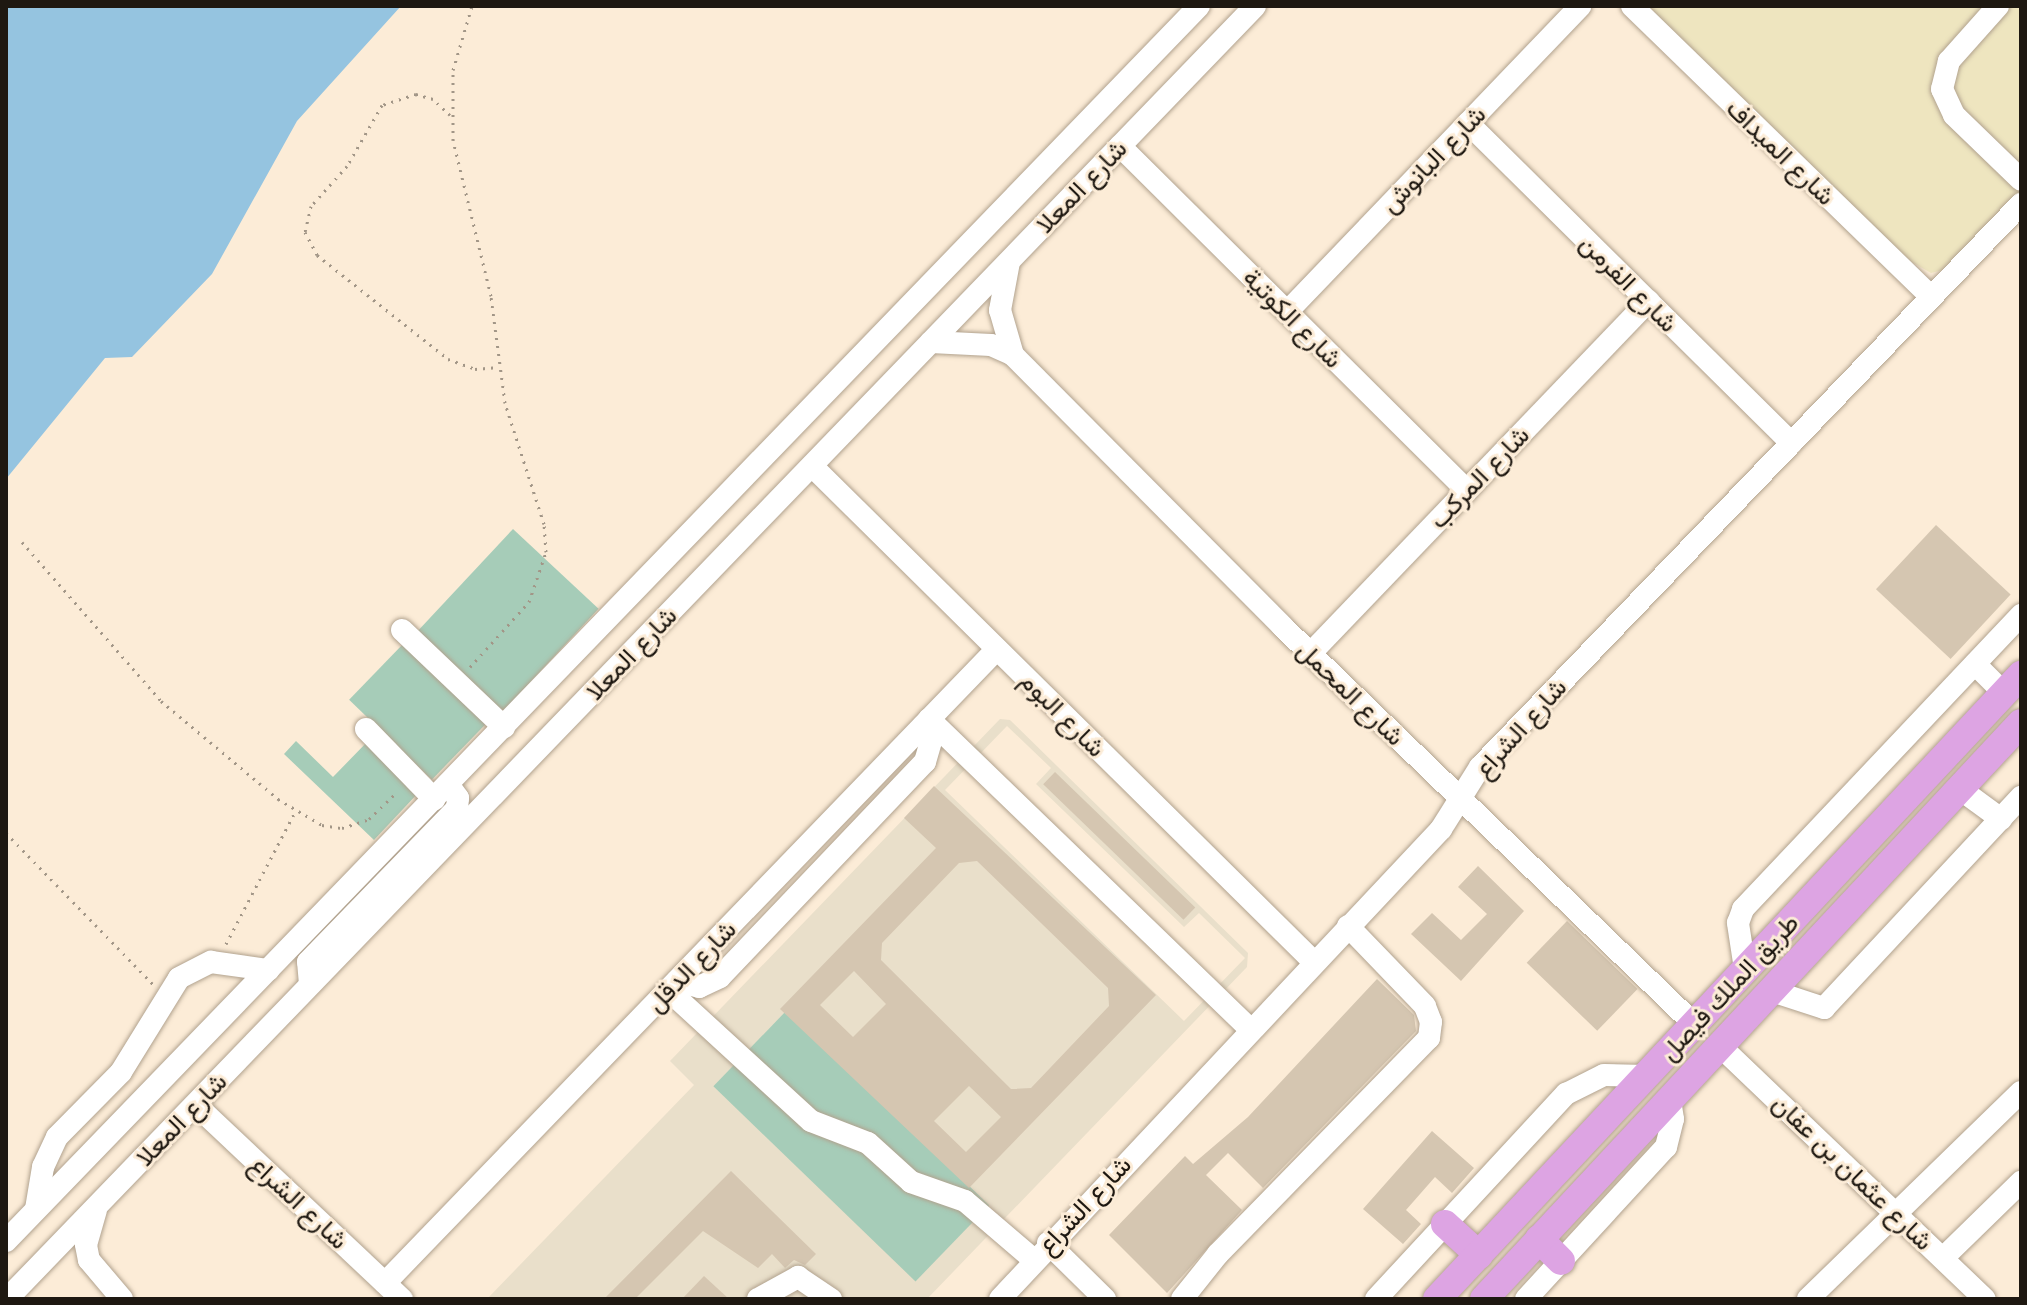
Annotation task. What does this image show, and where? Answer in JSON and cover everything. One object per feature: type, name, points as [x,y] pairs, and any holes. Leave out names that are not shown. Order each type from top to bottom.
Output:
[{"type":"main road","name":"طريق الملك فيصل","points":[[1437,1299],[2012,684]]},
{"type":"main road","name":"طريق الملك فيصل","points":[[1484,1299],[2021,723]]},
{"type":"main road","points":[[1811,899],[1823,896],[1833,904],[1831,927]]},
{"type":"main road","points":[[1445,1224],[1479,1255]]},
{"type":"main road","points":[[1539,1239],[1561,1261]]},
{"type":"street","name":"شارع المعلا","points":[[6,1241],[1199,6]]},
{"type":"street","name":"شارع المعلا","points":[[7,1299],[1255,6]]},
{"type":"street","name":"شارع البانوش","points":[[1287,312],[1580,6]]},
{"type":"street","name":"شارع الميداف","points":[[1632,6],[1931,297]]},
{"type":"street","points":[[1998,6],[1949,61],[1942,89],[1954,115],[2021,180]]},
{"type":"street","name":"شارع الفرمن","points":[[1468,123],[1791,443]]},
{"type":"street","name":"شارع الكوتية","points":[[1120,146],[1467,490]]},
{"type":"street","name":"شارع الشراع","points":[[1000,1299],[1041,1251],[1441,829],[1480,767],[2021,204]]},
{"type":"street","name":"شارع المحمل","points":[[1009,262],[1000,310],[1013,355]]},
{"type":"street","name":"شارع المركب","points":[[1310,654],[1648,301]]},
{"type":"street","name":"شارع المحمل","points":[[931,342],[991,345],[1013,355],[1310,654],[1694,1024]]},
{"type":"street","name":"شارع البوم","points":[[812,466],[1314,962]]},
{"type":"street","points":[[1745,969],[1738,923],[1743,909],[2021,615]]},
{"type":"street","points":[[402,630],[504,727]]},
{"type":"street","name":"شارع الدقل","points":[[385,1283],[997,649]]},
{"type":"street","points":[[1975,664],[2012,684]]},
{"type":"street","points":[[673,985],[714,982],[925,762],[931,741],[926,723]]},
{"type":"street","points":[[926,723],[1250,1029]]},
{"type":"street","points":[[310,984],[308,962],[457,808],[458,798],[412,776],[366,729]]},
{"type":"street","points":[[1960,789],[2001,819]]},
{"type":"street","points":[[1772,991],[1824,1008],[2021,797]]},
{"type":"street","points":[[799,854],[820,872]]},
{"type":"street","points":[[1182,1299],[1218,1254],[1429,1038],[1431,1022],[1425,1006],[1348,926]]},
{"type":"street","points":[[36,1209],[43,1167],[57,1137],[121,1072],[165,996],[188,971],[211,962],[268,970]]},
{"type":"street","points":[[673,985],[811,1121],[868,1143],[911,1182],[965,1201],[1041,1251],[1105,1299]]},
{"type":"street","name":"شارع عثمان بن عفان","points":[[1720,1046],[1985,1299]]},
{"type":"street","points":[[1376,1299],[1566,1094],[1604,1075],[1646,1076]]},
{"type":"street","points":[[1808,1299],[1894,1212],[2021,1092]]},
{"type":"street","points":[[1526,1299],[1666,1147],[1673,1119],[1670,1100]]},
{"type":"street","name":"شارع الشراع","points":[[196,1105],[402,1299]]},
{"type":"street","points":[[1943,1258],[2021,1182]]},
{"type":"street","points":[[97,1206],[87,1253],[93,1267],[122,1299]]},
{"type":"street","points":[[758,1299],[798,1277],[831,1299]]},
{"type":"path","points":[[456,682],[529,602],[546,552],[544,524],[513,437],[499,367],[491,296],[461,182],[451,117],[455,59],[472,6]]},
{"type":"path","points":[[451,117],[433,99],[416,94],[382,105],[347,166],[311,206],[305,232],[317,255],[448,359],[475,369],[499,367]]},
{"type":"path","points":[[22,542],[161,701],[296,810],[322,825],[351,827],[369,819],[412,776]]},
{"type":"path","points":[[211,962],[241,920],[296,810]]},
{"type":"path","points":[[6,833],[165,996]]},
{"type":"shaded area","points":[[1000,719],[1010,720],[1248,953],[1247,967],[927,1299],[487,1299],[694,1085],[670,1061]],"holes":[[[1007,726],[1051,768],[1036,784],[1184,927],[1199,913],[1245,958],[1184,1021],[945,790]]]},
{"type":"green space","points":[[513,529],[599,609],[502,712],[417,632]]},
{"type":"green space","points":[[404,643],[487,723],[432,780],[349,700]]},
{"type":"green space","points":[[296,741],[333,777],[368,741],[420,791],[374,840],[284,754]]},
{"type":"green space","points":[[787,1010],[989,1205],[916,1281],[713,1086]]},
{"type":"sand","points":[[1647,6],[2021,6],[2021,195],[1950,268],[1931,273],[1910,261]]},
{"type":"water","points":[[6,6],[401,6],[297,121],[212,274],[132,357],[105,358],[6,479]]},
{"type":"building","points":[[1936,525],[2011,595],[1951,659],[1876,589]]},
{"type":"building","points":[[1055,772],[1195,907],[1183,920],[1043,784]]},
{"type":"building","points":[[934,786],[1156,995],[969,1188],[780,1009],[936,848],[904,818]],"holes":[[[977,861],[1108,988],[1109,1006],[1031,1088],[1011,1089],[881,960],[882,943],[959,863]],[[854,971],[886,1004],[853,1037],[820,1005]],[[969,1086],[1001,1117],[966,1152],[934,1121]]]},
{"type":"building","points":[[1478,866],[1524,911],[1461,981],[1411,934],[1432,913],[1461,940],[1487,914],[1458,887]]},
{"type":"building","points":[[1567,921],[1637,989],[1597,1031],[1527,963]]},
{"type":"building","points":[[1377,979],[1414,1015],[1416,1031],[1263,1188],[1228,1153],[1206,1175],[1242,1210],[1167,1293],[1109,1235],[1185,1156],[1193,1164],[1248,1117]]},
{"type":"building","points":[[1432,1131],[1474,1168],[1452,1193],[1435,1177],[1406,1210],[1421,1224],[1403,1244],[1363,1209]]},
{"type":"building","points":[[731,1171],[816,1254],[805,1265],[794,1260],[785,1268],[772,1254],[758,1268],[703,1231],[635,1299],[604,1299]]},
{"type":"building","points":[[704,1276],[729,1299],[682,1299]]}]
